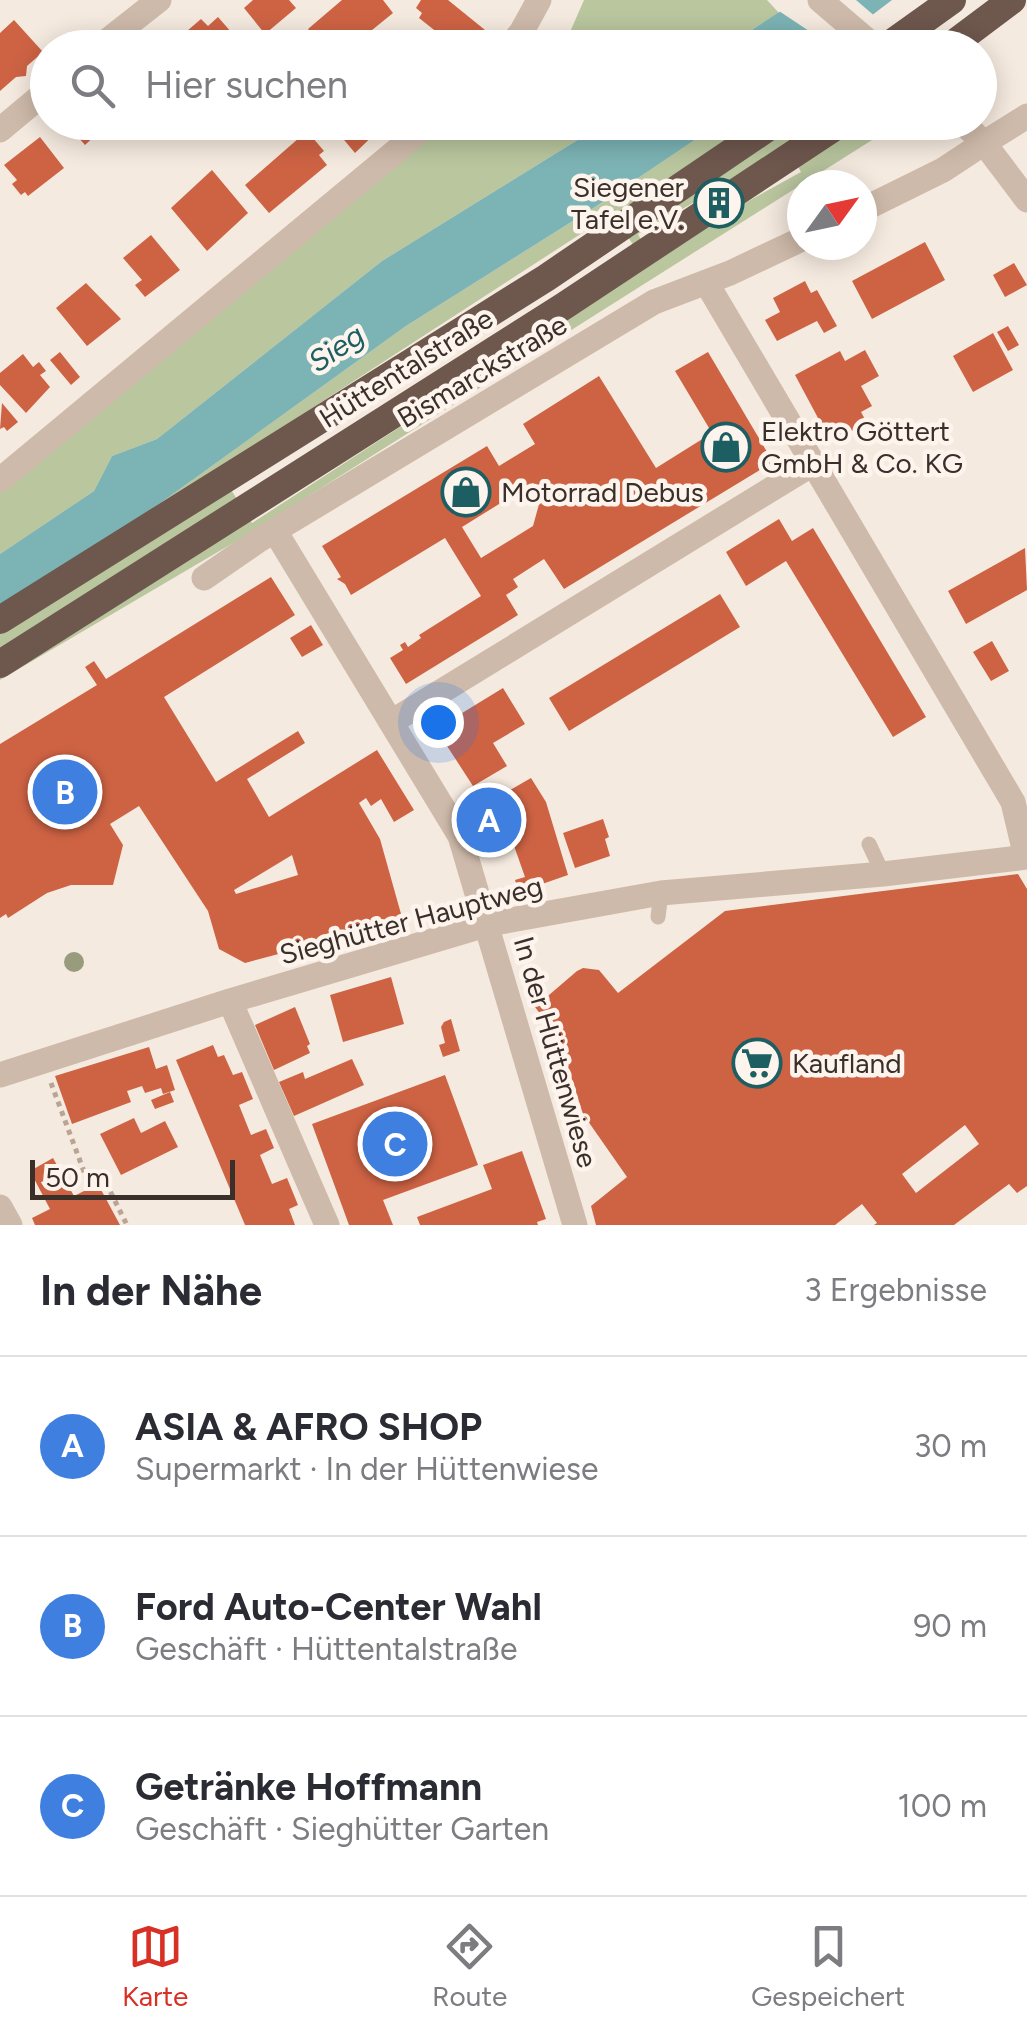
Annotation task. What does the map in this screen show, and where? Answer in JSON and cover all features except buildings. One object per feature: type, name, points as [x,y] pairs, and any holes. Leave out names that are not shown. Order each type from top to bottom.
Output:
[{"type":"highway","points":[[910,30],[952,0]]},
{"type":"highway","points":[[972,30],[1012,0]]},
{"type":"highway","name":"Hüttentalstraße","points":[[0,620],[546,278],[749,140]]},
{"type":"highway","name":"Hüttentalstraße","points":[[0,664],[564,306],[815,140]]},
{"type":"street","points":[[121,30],[159,0]]},
{"type":"street","points":[[523,30],[538,0]]},
{"type":"street","points":[[820,0],[855,30]]},
{"type":"street","points":[[0,130],[30,105]]},
{"type":"street","points":[[997,135],[1027,116]]},
{"type":"street","points":[[0,480],[409,140]]},
{"type":"street","points":[[981,140],[1027,200]]},
{"type":"street","points":[[877,203],[943,170],[989,140]]},
{"type":"street","name":"Bismarckstraße","points":[[204,578],[654,302],[787,246]]},
{"type":"street","points":[[706,282],[1013,802],[1027,857]]},
{"type":"street","points":[[393,721],[814,464]]},
{"type":"street","name":"In der Hüttenwiese","points":[[275,531],[460,836],[576,1225]]},
{"type":"street","name":"Sieghütter Hauptweg","points":[[0,1075],[230,1000],[489,924],[1027,857]]},
{"type":"street","points":[[230,1000],[328,1225]]},
{"type":"street","points":[[0,1207],[10,1225]]},
{"type":"lane","points":[[869,844],[883,874]]},
{"type":"path","points":[[42,1060],[86,1177],[108,1187],[127,1225]]},
{"type":"green space","points":[[584,0],[767,0],[779,13],[752,30],[571,30]]},
{"type":"green space","points":[[410,140],[578,140],[382,261],[157,439],[112,456],[94,491],[0,554],[0,480]]},
{"type":"green space","points":[[695,140],[872,140],[825,170],[800,170],[789,149],[638,234],[649,256],[787,180],[787,194],[245,536],[0,680],[0,606],[148,512],[406,326]],"holes":[[[613,213],[647,267],[252,523],[218,469]]]},
{"type":"water","points":[[798,0],[892,0],[852,30],[752,30]]},
{"type":"water","name":"Sieg","points":[[578,140],[695,140],[406,326],[148,512],[0,606],[0,554],[94,491],[112,456],[157,439],[382,261]]},
{"type":"pier","points":[[789,0],[856,0],[877,18],[862,30],[808,30],[776,9]]},
{"type":"place","name":"Siegener Tafel e.V.","points":[[719,203]]},
{"type":"place","name":"Elektro Göttert GmbH & Co. KG","points":[[726,447]]},
{"type":"place","name":"Motorrad Debus","points":[[466,492]]},
{"type":"place","name":"Ford Auto-Center Wahl","points":[[65,792]]},
{"type":"place","name":"ASIA & AFRO SHOP","points":[[489,820]]},
{"type":"place","name":"Kaufland","points":[[757,1063]]},
{"type":"place","name":"Getränke Hoffmann","points":[[395,1144]]}]
